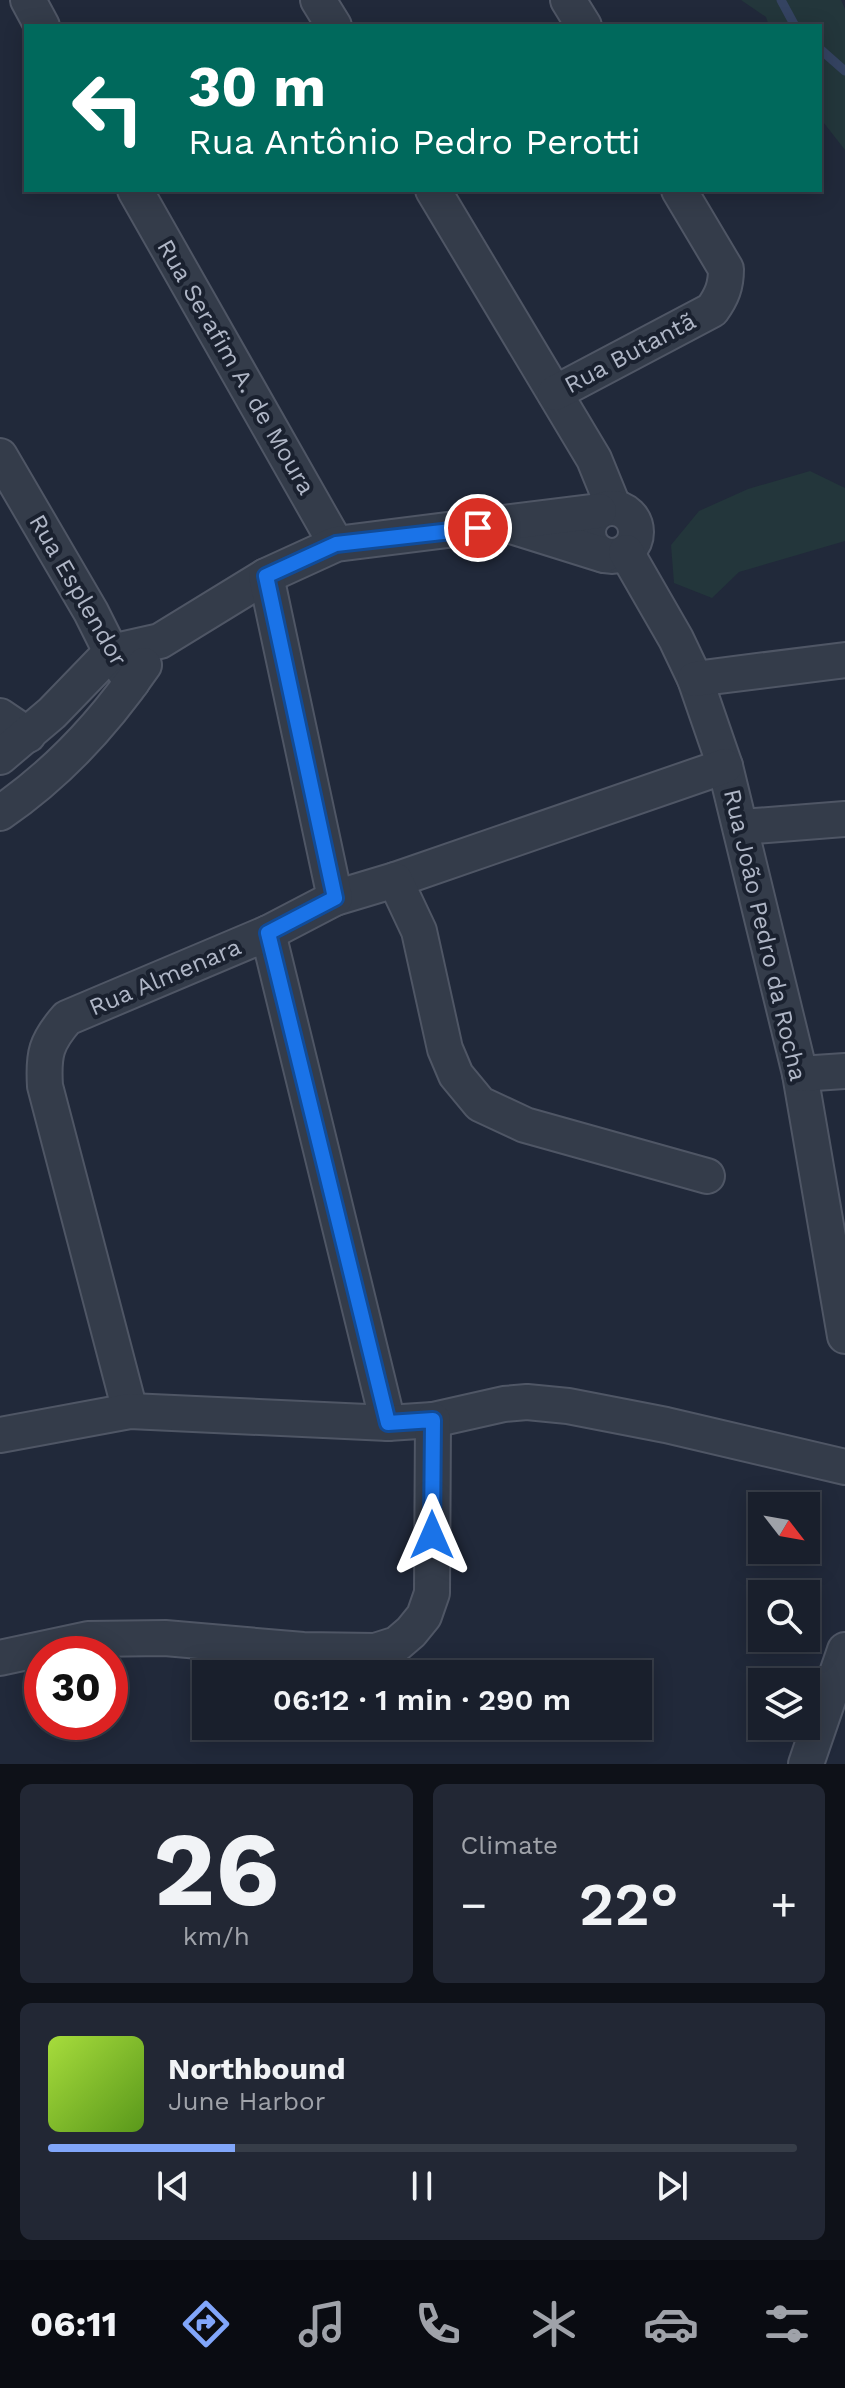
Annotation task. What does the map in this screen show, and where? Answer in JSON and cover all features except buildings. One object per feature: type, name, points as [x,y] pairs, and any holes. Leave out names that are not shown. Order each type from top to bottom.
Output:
[{"type":"street","points":[[28,0],[41,24]]},
{"type":"street","points":[[318,0],[333,24]]},
{"type":"street","points":[[568,0],[583,24]]},
{"type":"street","name":"Rua Serafim A. de Moura","points":[[136,192],[336,544]]},
{"type":"street","points":[[434,192],[599,468],[606,509]]},
{"type":"street","name":"Rua Butantã","points":[[555,393],[712,310],[722,296],[726,269],[680,192]]},
{"type":"street","name":"Rua Esplendor","points":[[0,456],[111,652],[132,682]]},
{"type":"street","points":[[0,757],[28,735],[111,652],[160,641],[266,576],[336,544],[507,525],[606,509],[628,513],[635,525],[635,540],[615,554],[507,525]]},
{"type":"street","name":"Rua João Pedro da Rocha","points":[[615,554],[676,639],[695,679],[725,766],[800,1074],[845,1336]]},
{"type":"street","points":[[266,576],[335,898]]},
{"type":"street","points":[[0,813],[36,787],[69,757],[132,682],[160,641]]},
{"type":"street","points":[[695,679],[845,660]]},
{"type":"street","points":[[0,716],[28,735]]},
{"type":"street","name":"Rua Almenara","points":[[130,1411],[45,1086],[43,1062],[50,1038],[67,1018],[268,933],[335,898],[725,766]]},
{"type":"street","points":[[742,827],[845,819]]},
{"type":"street","points":[[395,880],[419,931],[445,1049],[456,1075],[480,1104],[525,1125],[707,1176]]},
{"type":"street","points":[[268,933],[388,1423]]},
{"type":"street","points":[[800,1074],[845,1071]]},
{"type":"street","points":[[0,1435],[130,1411],[388,1423],[433,1420],[527,1402],[568,1406],[666,1425],[845,1467]]},
{"type":"street","points":[[0,1658],[88,1639],[165,1638],[303,1650],[375,1651],[397,1644],[424,1616],[432,1593],[433,1420]]},
{"type":"street","points":[[806,1764],[845,1650]]},
{"type":"green space","points":[[741,0],[841,0],[845,9],[845,150],[822,121],[822,24],[768,24],[766,17]]},
{"type":"green space","points":[[810,471],[845,488],[845,541],[739,572],[712,598],[674,583],[671,545],[699,511],[748,489]]},
{"type":"waterway","points":[[781,0],[794,24]]},
{"type":"waterway","points":[[822,51],[845,71]]},
{"type":"route","points":[[432,1535],[433,1420],[388,1423],[268,933],[335,898],[266,576],[336,544],[478,528]]}]
